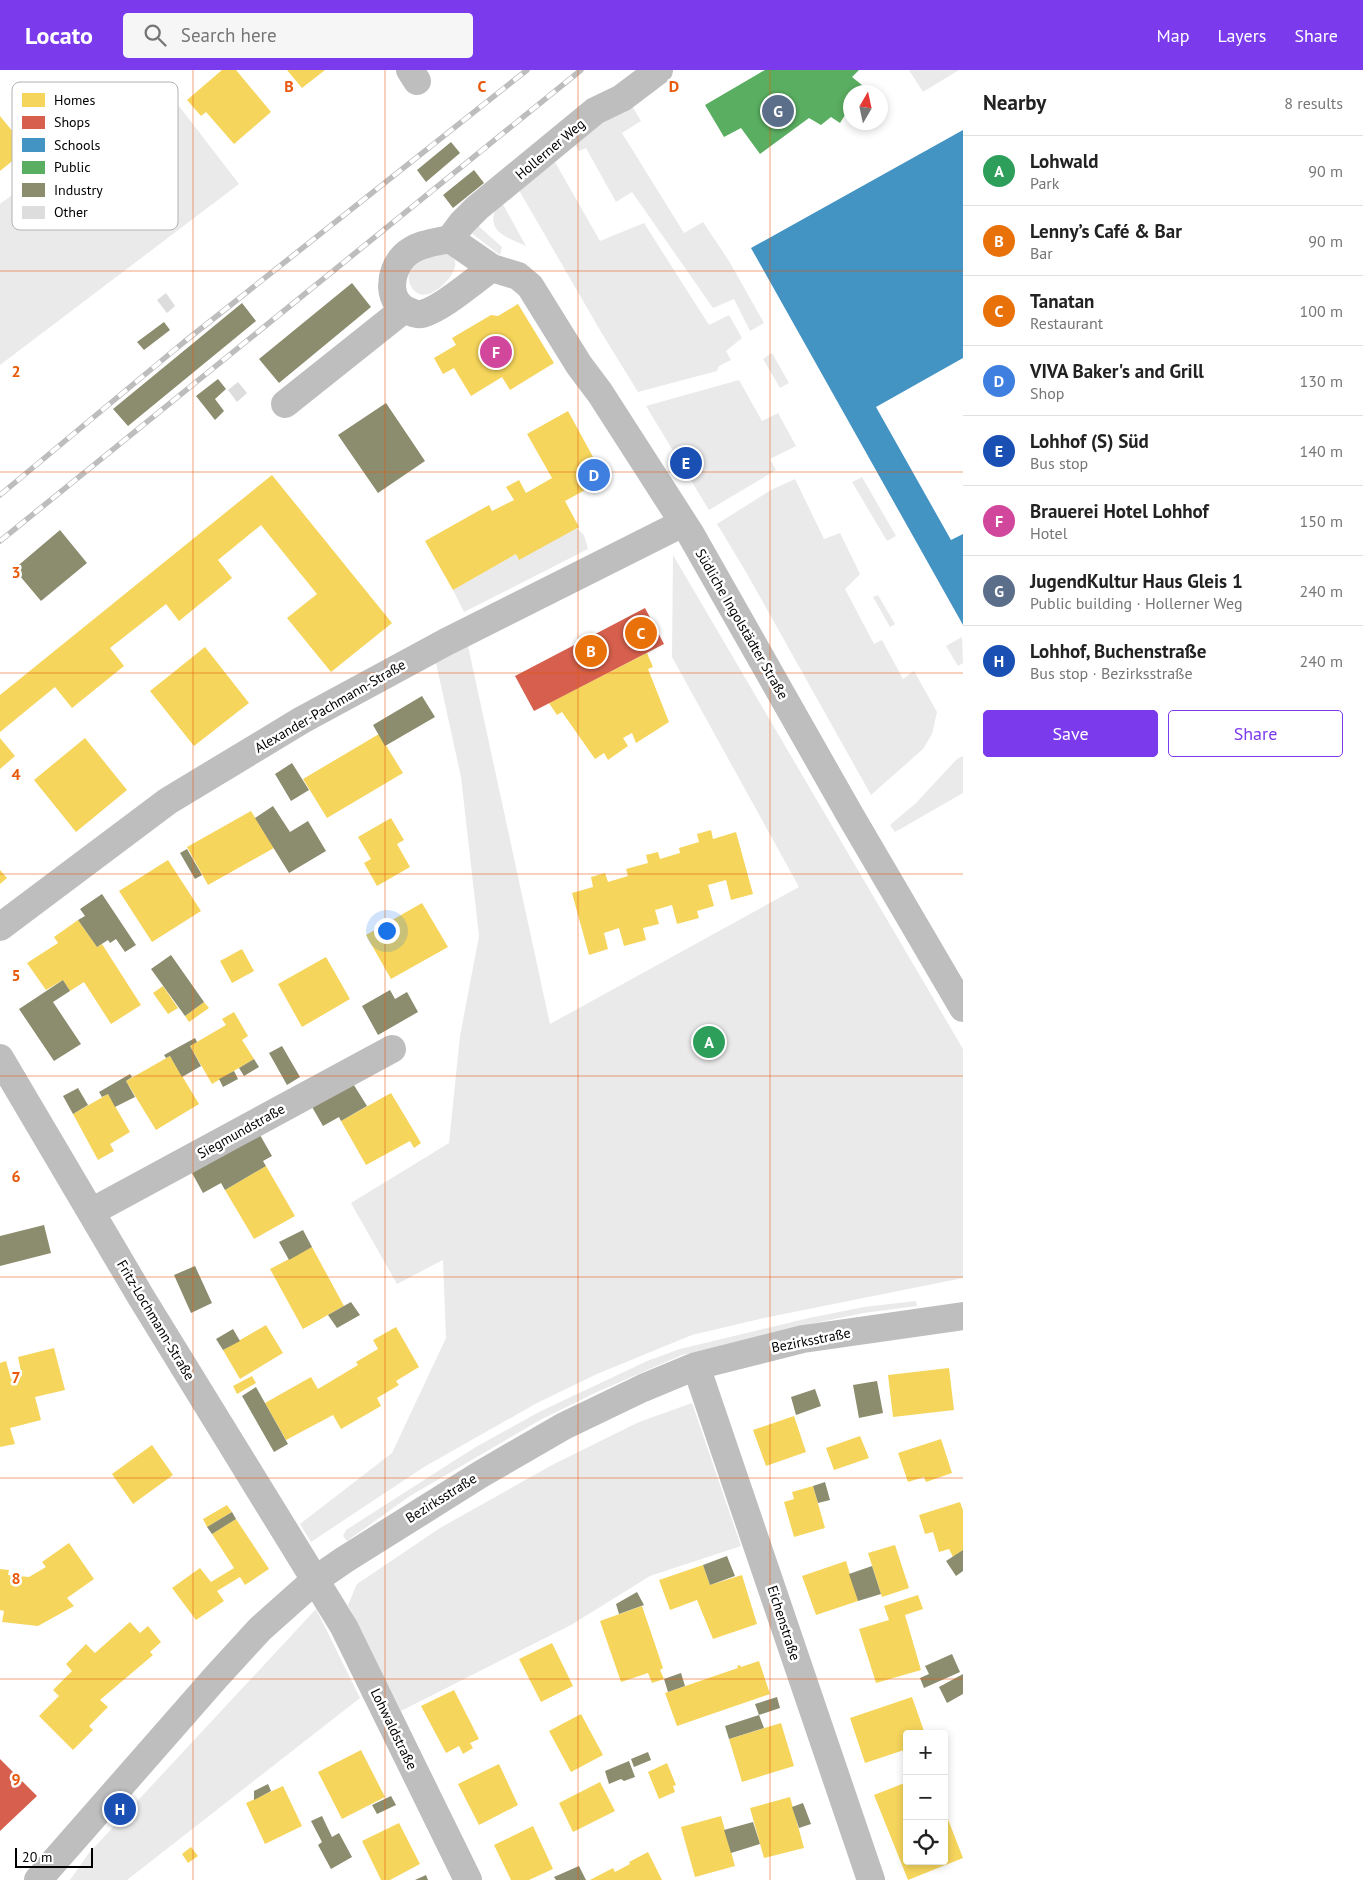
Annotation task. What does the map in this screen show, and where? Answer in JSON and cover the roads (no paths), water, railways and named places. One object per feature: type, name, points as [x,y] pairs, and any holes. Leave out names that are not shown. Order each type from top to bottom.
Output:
[{"type":"street","name":"Hollerner Weg","points":[[450,239],[462,222],[477,208],[595,111],[622,98],[659,70]]},
{"type":"street","name":"Südliche Ingolstädter Straße","points":[[450,239],[492,268],[518,276],[530,286],[579,365],[600,393],[683,523],[963,1008]]},
{"type":"street","points":[[450,239],[424,244],[404,256],[394,272],[392,286],[395,300],[403,310],[419,315],[432,310],[492,268]]},
{"type":"street","points":[[285,404],[403,310]]},
{"type":"street","name":"Alexander-Pachmann-Straße","points":[[0,927],[168,801],[302,720],[446,642],[683,523]]},
{"type":"street","name":"Siegmundstraße","points":[[91,1212],[392,1049]]},
{"type":"street","name":"Fritz-Lochmann-Straße","points":[[0,1058],[141,1297],[315,1580]]},
{"type":"street","name":"Bezirksstraße","points":[[38,1880],[260,1629],[315,1580],[473,1479],[564,1426],[643,1388],[696,1366],[803,1339],[963,1316]]},
{"type":"street","name":"Eichenstraße","points":[[696,1366],[871,1880]]},
{"type":"street","name":"Lohwaldstraße","points":[[315,1580],[344,1627],[468,1880]]},
{"type":"railway","points":[[0,495],[184,342],[527,70]]},
{"type":"railway","points":[[0,541],[581,70]]},
{"type":"place","name":"JugendKultur Haus Gleis 1","points":[[778,111]]},
{"type":"place","name":"Brauerei Hotel Lohhof","points":[[496,352]]},
{"type":"place","name":"Lohhof (S) Süd","points":[[686,463]]},
{"type":"place","name":"VIVA Baker's and Grill","points":[[594,475]]},
{"type":"place","name":"Tanatan","points":[[641,633]]},
{"type":"place","name":"Lenny’s Café & Bar","points":[[591,651]]},
{"type":"place","name":"Lohwald","points":[[709,1042]]},
{"type":"place","name":"Lohhof, Buchenstraße","points":[[120,1809]]}]
